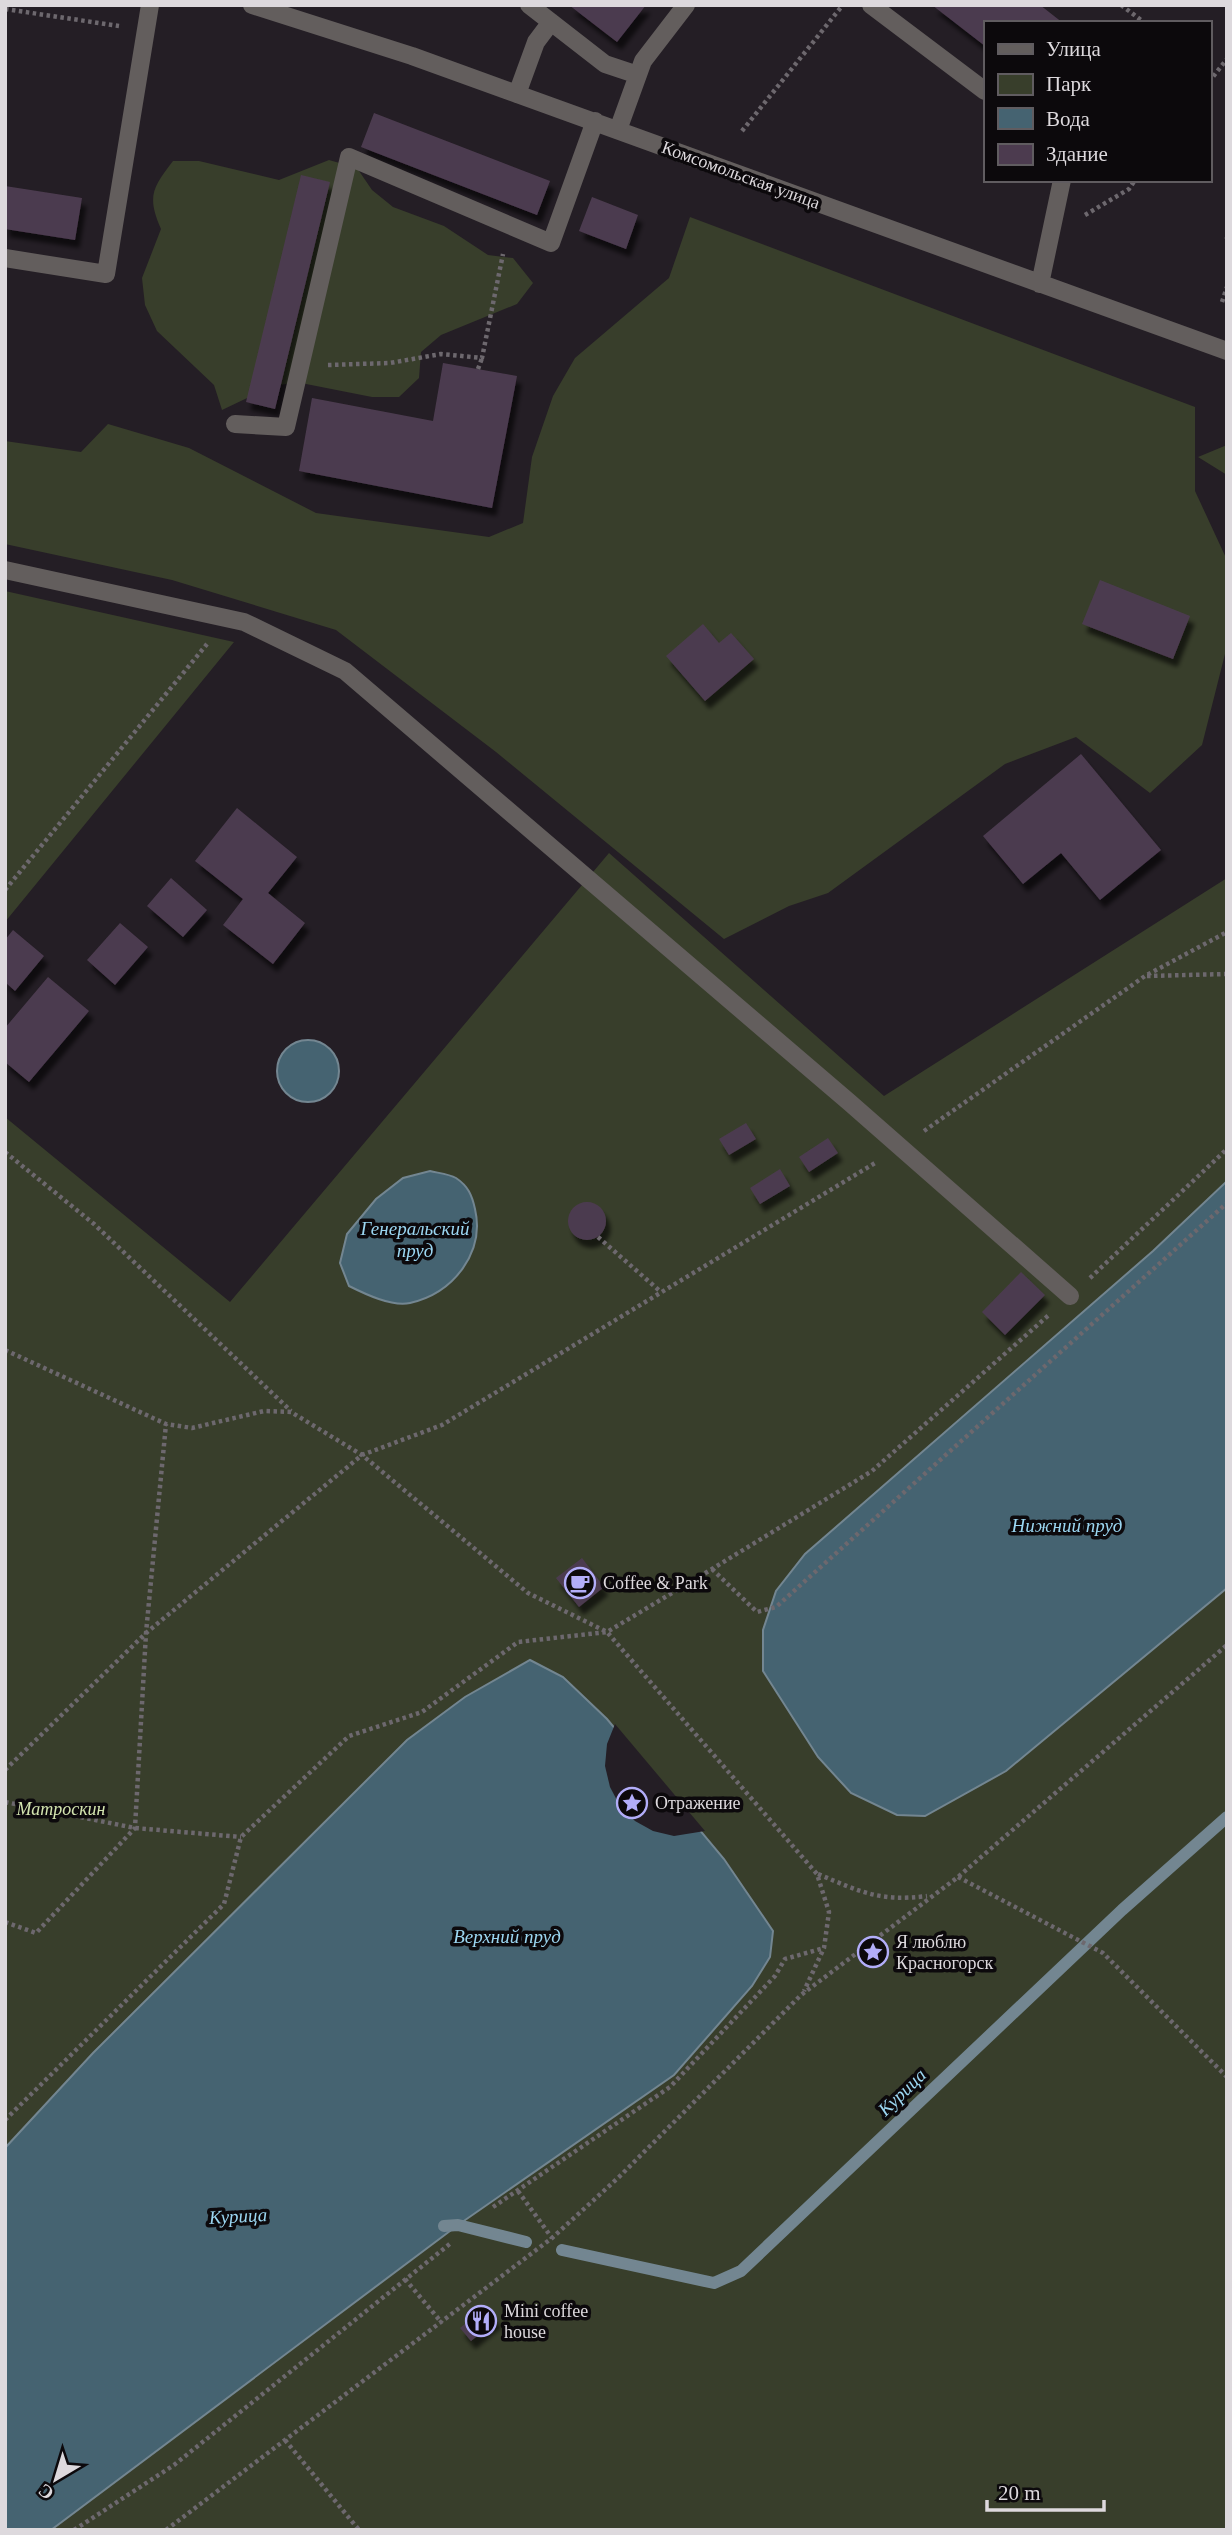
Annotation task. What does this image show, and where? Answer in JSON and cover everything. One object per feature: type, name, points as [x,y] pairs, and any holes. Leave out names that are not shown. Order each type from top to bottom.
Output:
[{"type":"street","points":[[5,258],[106,274],[150,5]]},
{"type":"street","name":"Комсомольская улица","points":[[252,5],[323,25],[595,121],[1227,351]]},
{"type":"street","points":[[529,5],[604,64],[638,75]]},
{"type":"street","points":[[618,130],[643,61],[686,5]]},
{"type":"street","points":[[871,5],[984,90]]},
{"type":"street","points":[[517,94],[536,42],[551,22]]},
{"type":"street","points":[[235,424],[286,427],[349,158],[551,243],[595,121]]},
{"type":"street","points":[[1040,284],[1053,233],[1062,182]]},
{"type":"street","points":[[5,570],[228,619],[267,632],[345,671],[901,1147],[1070,1296]]},
{"type":"path","points":[[742,131],[842,5]]},
{"type":"path","points":[[1121,5],[1142,21]]},
{"type":"path","points":[[5,9],[145,29]]},
{"type":"path","points":[[1212,73],[1227,59]]},
{"type":"path","points":[[1053,233],[1129,189],[1134,182]]},
{"type":"path","points":[[478,369],[509,226]]},
{"type":"path","points":[[1222,302],[1227,288]]},
{"type":"path","points":[[301,366],[390,363],[441,354],[482,358]]},
{"type":"path","points":[[5,890],[228,619]]},
{"type":"path","points":[[5,1769],[146,1633],[362,1455],[442,1425],[901,1147],[1145,976],[1227,932]]},
{"type":"path","points":[[1145,976],[1227,974]]},
{"type":"path","points":[[5,2120],[224,1904],[241,1837],[349,1736],[422,1712],[518,1642],[607,1632],[872,1471],[1070,1296],[1227,1149]]},
{"type":"path","points":[[5,1152],[94,1224],[291,1412],[362,1455],[528,1594],[607,1632],[817,1874],[829,1912],[824,1948],[802,1995]]},
{"type":"path","points":[[712,1569],[757,1612],[776,1607],[1227,1203]]},
{"type":"path","points":[[598,1237],[661,1292]]},
{"type":"path","points":[[5,1350],[166,1424],[192,1427],[264,1411],[291,1412]]},
{"type":"path","points":[[5,1922],[36,1933],[135,1828],[146,1633],[166,1424]]},
{"type":"path","points":[[166,2530],[552,2238],[619,2177],[802,1995],[930,1895],[958,1877],[1227,1645]]},
{"type":"path","points":[[5,1802],[135,1828],[241,1837]]},
{"type":"path","points":[[817,1874],[859,1891],[895,1900],[930,1895]]},
{"type":"path","points":[[958,1877],[1103,1953],[1227,2077]]},
{"type":"path","points":[[493,2207],[670,2087],[775,1976],[785,1959],[824,1948]]},
{"type":"path","points":[[518,2191],[552,2238]]},
{"type":"path","points":[[74,2530],[174,2465],[451,2243]]},
{"type":"path","points":[[405,2280],[442,2323]]},
{"type":"path","points":[[285,2440],[359,2530]]},
{"type":"green space","points":[[329,160],[357,168],[372,190],[393,207],[444,226],[488,255],[513,258],[533,283],[517,304],[441,335],[421,352],[419,378],[399,397],[372,397],[296,382],[270,387],[222,410],[214,385],[157,331],[145,305],[142,278],[161,229],[153,201],[156,186],[173,161],[199,161],[279,180]]},
{"type":"green space","points":[[690,217],[1195,407],[1195,491],[1227,560],[1227,646],[1202,745],[1150,793],[1076,737],[1005,764],[828,893],[789,906],[724,939],[496,752],[336,630],[172,580],[5,544],[5,441],[81,452],[108,424],[189,448],[316,513],[489,537],[523,523],[532,457],[553,396],[575,358],[669,278]]},
{"type":"green space","points":[[1227,445],[1227,475],[1198,457]]},
{"type":"green space","points":[[5,591],[234,642],[5,922]]},
{"type":"green space","name":"Матроскин","points":[[609,853],[884,1096],[1227,878],[1227,2530],[5,2530],[5,1117],[230,1302]]},
{"type":"water","points":[[308,1040],[330,1049],[339,1071],[330,1093],[308,1102],[286,1093],[277,1071],[286,1049]]},
{"type":"water","name":"Генеральский пруд","points":[[430,1171],[456,1178],[472,1199],[477,1225],[475,1240],[463,1268],[440,1290],[410,1303],[387,1301],[349,1286],[340,1263],[347,1234],[376,1199],[403,1178]]},
{"type":"water","name":"Нижний пруд","points":[[1227,1181],[1227,1588],[1006,1771],[925,1816],[897,1815],[851,1793],[818,1757],[763,1671],[763,1630],[776,1591],[805,1554],[1153,1251]]},
{"type":"water","name":"Верхний пруд","points":[[530,1660],[563,1677],[607,1719],[724,1859],[773,1931],[770,1957],[752,1986],[674,2075],[458,2225],[51,2530],[5,2530],[5,2148],[93,2053],[407,1740],[465,1697]]},
{"type":"pier","points":[[615,1724],[705,1831],[674,1836],[653,1831],[635,1821],[620,1806],[610,1787],[605,1766],[607,1744]]},
{"type":"building","points":[[569,5],[646,5],[617,42]]},
{"type":"building","points":[[932,5],[1040,5],[1060,21],[984,21],[984,45]]},
{"type":"building","points":[[374,113],[550,181],[537,215],[361,147]]},
{"type":"building","points":[[301,175],[330,182],[275,409],[246,402]]},
{"type":"building","points":[[5,186],[82,198],[75,240],[5,229]]},
{"type":"building","points":[[592,197],[638,215],[626,249],[579,231]]},
{"type":"building","points":[[443,363],[517,376],[492,508],[299,471],[312,398],[433,421]]},
{"type":"building","points":[[1100,580],[1190,616],[1173,659],[1082,624]]},
{"type":"building","points":[[703,624],[719,643],[731,633],[754,659],[705,701],[666,656]]},
{"type":"building","points":[[1081,754],[1161,850],[1100,900],[1061,853],[1023,884],[983,836]]},
{"type":"building","points":[[237,808],[297,857],[268,893],[305,923],[273,964],[223,925],[243,899],[195,861]]},
{"type":"building","points":[[171,878],[207,910],[183,937],[147,906]]},
{"type":"building","points":[[120,923],[148,947],[115,985],[87,960]]},
{"type":"building","points":[[13,930],[44,956],[15,991],[5,982],[5,940]]},
{"type":"building","points":[[48,977],[89,1011],[29,1082],[5,1062],[5,1028]]},
{"type":"building","points":[[746,1123],[756,1139],[729,1155],[719,1139]]},
{"type":"building","points":[[828,1138],[838,1153],[809,1172],[799,1157]]},
{"type":"building","points":[[780,1169],[790,1186],[760,1204],[750,1188]]},
{"type":"building","points":[[587,1202],[600,1208],[606,1221],[600,1234],[587,1240],[574,1234],[568,1221],[574,1208]]},
{"type":"building","points":[[1021,1272],[1045,1295],[1005,1335],[982,1312]]},
{"type":"building","name":"Coffee & Park","points":[[582,1558],[604,1587],[579,1607],[556,1578]]},
{"type":"building","points":[[486,2307],[497,2320],[471,2341],[460,2328]]},
{"type":"waterway","name":"Курица","points":[[562,2250],[714,2283],[741,2271],[1122,1910],[1227,1817]]},
{"type":"waterway","name":"Курица","points":[[444,2226],[458,2225],[526,2242]]},
{"type":"place","name":"Coffee & Park","points":[[580,1583]]},
{"type":"place","name":"Отражение","points":[[632,1803]]},
{"type":"place","name":"Я люблю Красногорск","points":[[873,1952]]},
{"type":"place","name":"Mini coffee house","points":[[481,2321]]}]
